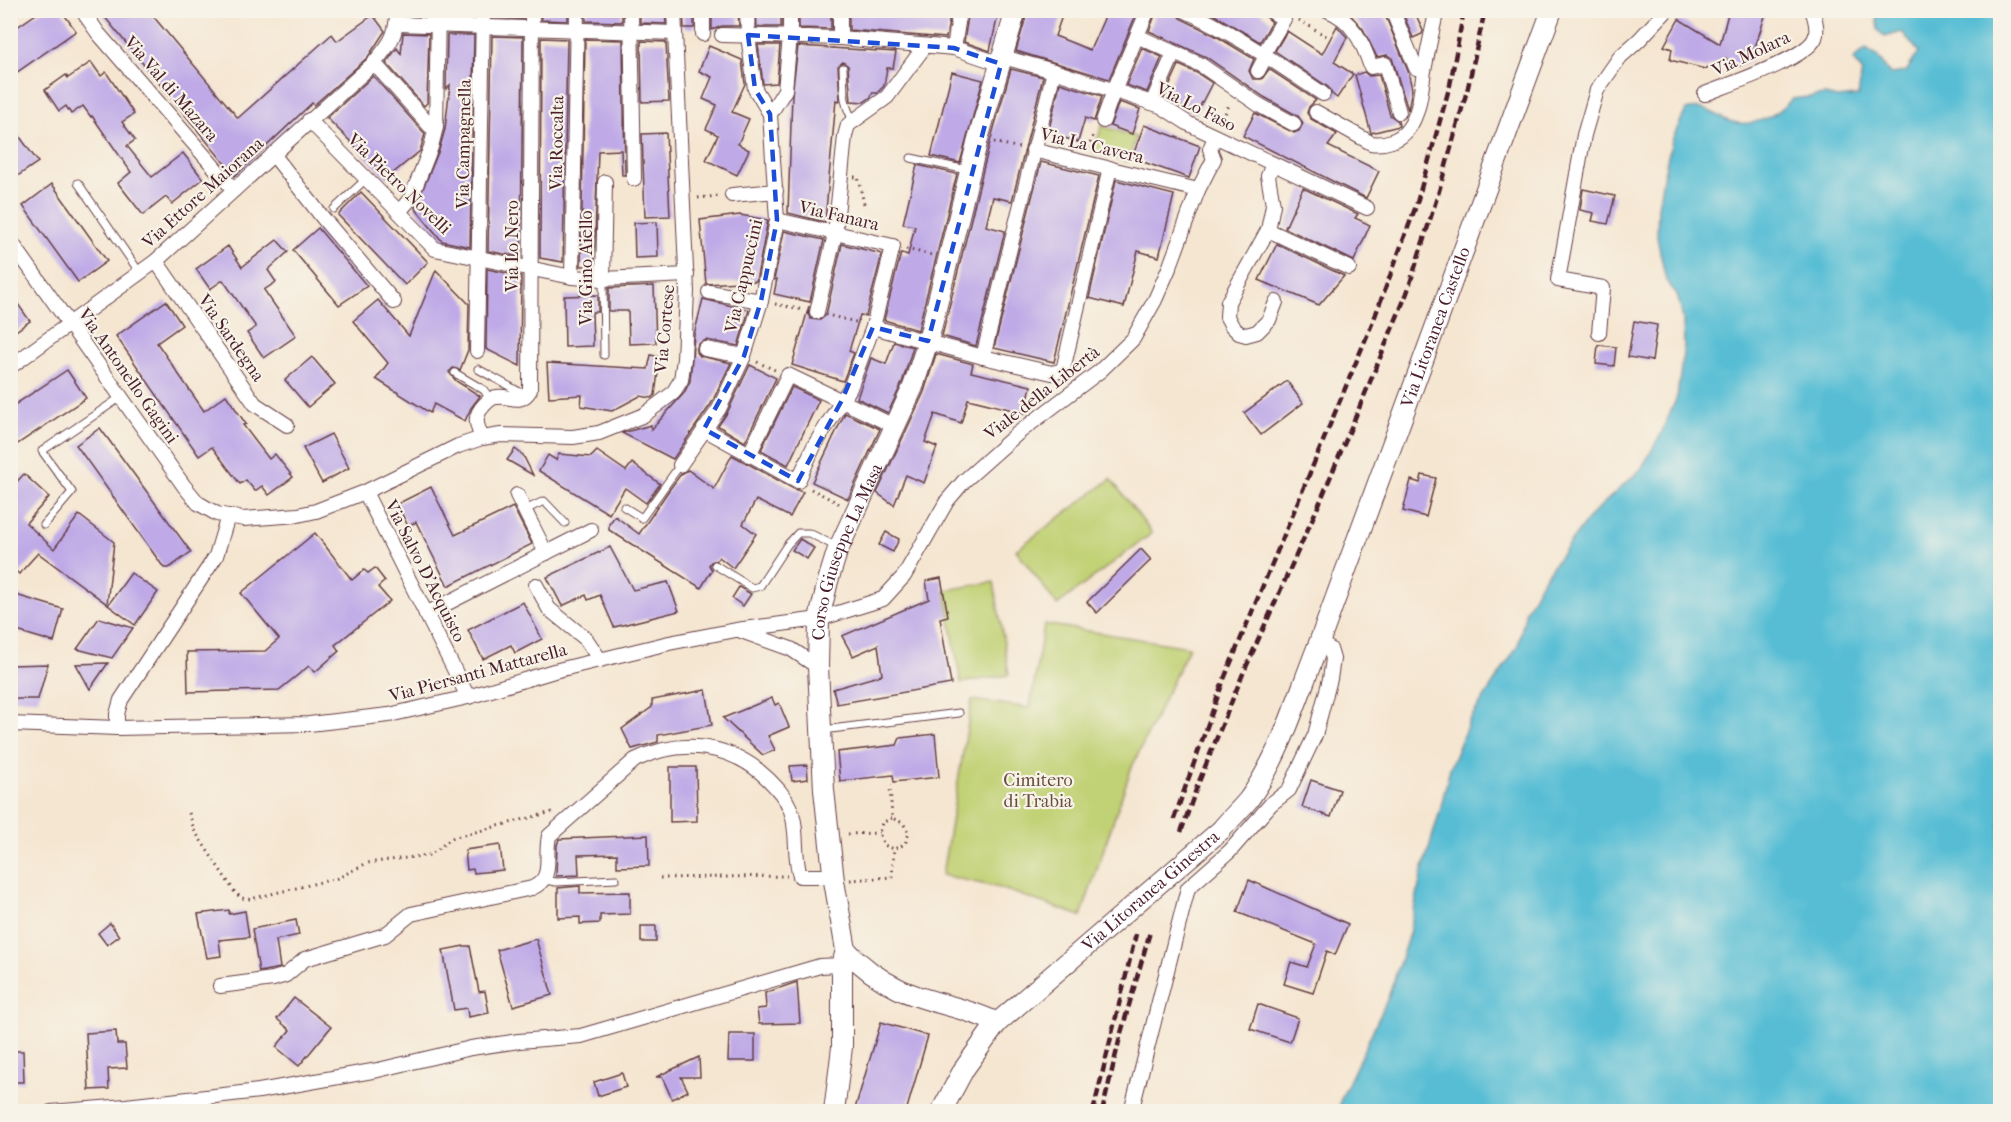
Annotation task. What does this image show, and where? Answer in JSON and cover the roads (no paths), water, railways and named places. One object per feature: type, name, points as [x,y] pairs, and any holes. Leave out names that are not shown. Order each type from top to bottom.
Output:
[{"type":"street","name":"Via Val di Mazara","points":[[82,10],[98,33],[234,190]]},
{"type":"street","name":"Via Campagnella","points":[[477,351],[483,10]]},
{"type":"street","name":"Via Lo Nero","points":[[526,396],[530,390],[532,10]]},
{"type":"street","name":"Via Roccalta","points":[[572,277],[577,10]]},
{"type":"street","points":[[631,10],[634,179]]},
{"type":"street","name":"Via Cortese","points":[[228,516],[244,519],[316,512],[365,492],[458,446],[482,438],[501,435],[573,437],[598,433],[644,415],[673,393],[681,380],[685,351],[687,274],[674,10]]},
{"type":"street","points":[[703,10],[703,34]]},
{"type":"street","points":[[747,10],[754,89],[770,114],[785,90],[790,10]]},
{"type":"street","points":[[840,10],[840,38]]},
{"type":"street","points":[[954,48],[960,10]]},
{"type":"street","name":"Corso Giuseppe La Masa","points":[[834,1112],[842,1047],[844,958],[833,878],[821,730],[818,667],[819,619],[839,548],[913,387],[928,340],[978,139],[1016,10]]},
{"type":"street","points":[[1103,121],[1148,10]]},
{"type":"street","points":[[1184,10],[1267,52],[1323,94]]},
{"type":"street","points":[[1258,71],[1284,19],[1269,10]]},
{"type":"street","points":[[1392,10],[1416,68],[1424,69]]},
{"type":"street","points":[[1316,112],[1371,143],[1381,144],[1398,138],[1407,131],[1413,122],[1421,94],[1437,10]]},
{"type":"street","name":"Via Litoranea Castello","points":[[1319,643],[1552,10]]},
{"type":"street","points":[[1599,333],[1603,288],[1558,279],[1584,135],[1596,90],[1609,70],[1667,10]]},
{"type":"street","name":"Via Molara","points":[[1705,94],[1771,68],[1807,47],[1815,38],[1816,27],[1812,10]]},
{"type":"street","points":[[1330,11],[1354,29],[1365,48],[1371,68],[1385,64],[1399,112]]},
{"type":"street","name":"Via Ettore Maiorana","points":[[10,367],[156,261],[374,63],[392,41],[397,17]]},
{"type":"street","points":[[397,17],[438,18],[483,27],[675,33]]},
{"type":"street","points":[[399,212],[411,198],[431,147],[436,127],[438,18]]},
{"type":"street","name":"Via Lo Faso","points":[[722,35],[840,38],[954,48],[1002,61],[1054,71],[1161,106],[1215,137],[1367,208]]},
{"type":"street","points":[[1137,36],[1201,65],[1259,105],[1294,124]]},
{"type":"street","points":[[817,312],[835,234],[848,125],[887,97],[925,46]]},
{"type":"street","points":[[1152,103],[1174,53]]},
{"type":"street","points":[[374,63],[430,126],[436,127]]},
{"type":"street","points":[[983,357],[1054,71]]},
{"type":"street","name":"Via Cappuccini","points":[[680,465],[718,408],[744,356],[761,301],[777,220],[770,114]]},
{"type":"street","name":"Via Pietro Novelli","points":[[309,120],[435,249],[572,277],[603,279],[687,274]]},
{"type":"street","name":"Viale della Libertà","points":[[736,630],[819,619],[883,599],[904,576],[947,501],[964,481],[1017,434],[1100,371],[1133,339],[1155,300],[1198,190],[1214,159],[1210,149],[1215,137]]},
{"type":"street","points":[[1214,159],[1222,156],[1228,143]]},
{"type":"street","name":"Via La Cavera","points":[[1033,150],[1198,190]]},
{"type":"street","points":[[273,154],[394,302]]},
{"type":"street","points":[[1273,164],[1268,176],[1273,205],[1268,230],[1228,302],[1227,317],[1239,333],[1246,335],[1257,332],[1269,320],[1276,302]]},
{"type":"street","points":[[704,429],[798,481],[814,446],[850,388],[873,327],[1052,373],[1063,370],[1110,168]]},
{"type":"street","name":"Via Gino Aiello","points":[[603,279],[605,182]]},
{"type":"street","points":[[732,195],[776,191]]},
{"type":"street","name":"Via Fanara","points":[[777,220],[893,246],[873,327]]},
{"type":"street","points":[[1268,230],[1348,268]]},
{"type":"street","name":"Via Antonello Gagini","points":[[10,240],[198,503],[217,514],[228,516]]},
{"type":"street","name":"Via Sardegna","points":[[156,261],[255,404],[287,425]]},
{"type":"street","points":[[709,292],[761,301]]},
{"type":"street","points":[[705,349],[744,356]]},
{"type":"street","points":[[749,455],[788,375],[896,427]]},
{"type":"street","points":[[482,438],[475,422],[478,411],[490,399],[497,396],[518,400],[526,396]]},
{"type":"street","name":"Via Salvo D'Acquisto","points":[[365,492],[468,698]]},
{"type":"street","points":[[517,495],[546,553]]},
{"type":"street","points":[[117,728],[117,714],[121,700],[216,556],[228,516]]},
{"type":"street","points":[[426,614],[591,530]]},
{"type":"street","points":[[536,585],[549,609],[586,639],[600,660]]},
{"type":"street","points":[[736,630],[791,649],[818,667]]},
{"type":"street","name":"Via Piersanti Mattarella","points":[[10,724],[117,728],[309,724],[389,715],[468,698],[554,671],[736,630]]},
{"type":"street","points":[[1131,1112],[1188,888],[1230,851],[1271,804],[1289,790],[1315,735],[1333,659],[1330,649],[1319,643]]},
{"type":"street","name":"Via Litoranea Ginestra","points":[[941,1112],[964,1069],[997,1023],[1221,830],[1248,799],[1279,745],[1319,643]]},
{"type":"street","points":[[220,986],[273,979],[286,975],[305,959],[385,935],[411,914],[532,888],[545,880],[549,836],[636,760],[649,753],[687,745],[720,749],[737,755],[774,785],[790,808],[800,876],[833,878]]},
{"type":"street","points":[[51,1112],[259,1091],[378,1070],[471,1048],[581,1036],[844,958],[901,990],[980,1014],[997,1023]]},
{"type":"lane","points":[[843,68],[844,101],[854,121]]},
{"type":"lane","points":[[911,158],[970,171]]},
{"type":"lane","points":[[334,208],[366,179]]},
{"type":"lane","points":[[78,183],[140,273]]},
{"type":"lane","name":"Via Gino Aiello","points":[[603,279],[604,355]]},
{"type":"lane","points":[[478,369],[526,396]]},
{"type":"lane","points":[[455,373],[484,390],[490,399]]},
{"type":"lane","points":[[44,525],[72,492],[42,452],[121,397]]},
{"type":"lane","points":[[624,507],[642,518],[680,465]]},
{"type":"lane","points":[[525,510],[544,501],[565,523]]},
{"type":"lane","points":[[715,565],[752,588],[760,586],[787,545],[798,534],[809,533],[839,548]]},
{"type":"lane","points":[[821,730],[959,713]]},
{"type":"lane","points":[[545,880],[556,882],[616,879]]},
{"type":"water","points":[[1876,11],[2000,11],[2000,1111],[1339,1111],[1341,1099],[1388,998],[1409,934],[1422,872],[1450,768],[1469,721],[1518,646],[1526,610],[1545,576],[1591,515],[1641,469],[1661,434],[1677,397],[1684,346],[1683,319],[1677,294],[1666,281],[1657,237],[1658,207],[1663,178],[1672,140],[1686,110],[1704,109],[1729,121],[1746,123],[1772,116],[1792,99],[1825,95],[1837,98],[1858,96],[1862,71],[1853,60],[1866,49],[1877,56],[1890,74],[1906,72],[1919,52],[1902,32],[1885,37],[1878,30]]},
{"type":"railway","points":[[1174,819],[1224,679],[1374,319],[1416,206],[1450,85],[1464,10]]},
{"type":"railway","points":[[1181,832],[1242,676],[1320,502],[1407,293],[1468,87],[1485,10]]},
{"type":"railway","points":[[1102,1112],[1121,1033],[1150,932]]},
{"type":"railway","points":[[1093,1112],[1136,934]]},
{"type":"park label","name":"Cimitero di Trabia","points":[[1038,790]]}]
